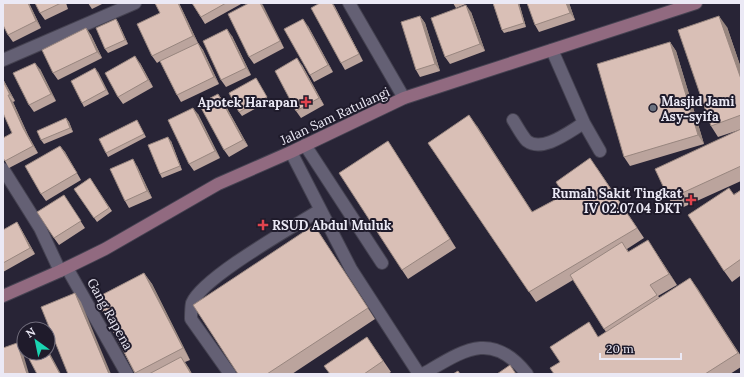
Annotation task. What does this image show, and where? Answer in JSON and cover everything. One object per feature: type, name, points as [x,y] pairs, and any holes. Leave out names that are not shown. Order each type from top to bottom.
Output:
[{"type":"street","points":[[3,60],[135,3]]},
{"type":"street","points":[[349,3],[404,98]]},
{"type":"street","name":"Jalan Sam Ratulangi","points":[[3,296],[64,270],[105,249],[218,184],[291,152],[404,98],[696,3]]},
{"type":"street","points":[[552,50],[584,123],[600,151]]},
{"type":"street","points":[[513,120],[526,140],[536,145],[547,143],[584,123]]},
{"type":"street","points":[[305,145],[382,263]]},
{"type":"street","points":[[291,152],[351,269],[419,374]]},
{"type":"street","name":"Gang Rapena","points":[[3,169],[127,374]]},
{"type":"street","points":[[230,374],[191,319],[192,304],[200,292],[229,267],[320,210]]},
{"type":"street","points":[[423,374],[462,351],[489,347],[504,352],[520,365],[527,374]]},
{"type":"building","points":[[3,3],[28,3],[36,21],[8,35],[3,25]]},
{"type":"building","points":[[35,3],[61,3],[40,13]]},
{"type":"building","points":[[155,3],[178,3],[193,36],[152,56],[137,24],[160,13]]},
{"type":"building","points":[[192,3],[226,3],[201,17]]},
{"type":"building","points":[[249,3],[260,3],[280,41],[249,57],[228,14]]},
{"type":"building","points":[[320,3],[332,3],[359,54],[341,63],[311,8]]},
{"type":"building","points":[[493,3],[518,3],[524,23],[502,30]]},
{"type":"building","points":[[527,3],[566,3],[570,13],[535,25]]},
{"type":"building","points":[[466,5],[480,44],[445,57],[431,18]]},
{"type":"building","points":[[420,16],[435,64],[416,70],[401,22]]},
{"type":"building","points":[[719,16],[741,79],[741,115],[711,126],[678,30]]},
{"type":"building","points":[[116,19],[125,40],[105,49],[96,28]]},
{"type":"building","points":[[303,19],[328,65],[310,75],[284,29]]},
{"type":"building","points":[[86,28],[97,52],[53,73],[42,50]]},
{"type":"building","points":[[227,29],[246,68],[221,80],[203,41]]},
{"type":"building","name":"Masjid Jami Asy-syifa","points":[[670,42],[698,135],[624,157],[597,64]]},
{"type":"building","points":[[198,43],[214,77],[177,95],[160,61]]},
{"type":"building","points":[[135,56],[148,80],[118,97],[105,73]]},
{"type":"building","points":[[297,58],[319,98],[296,111],[275,71]]},
{"type":"building","points":[[35,63],[51,94],[29,105],[13,73]]},
{"type":"building","points":[[95,68],[106,90],[82,103],[71,81]]},
{"type":"building","points":[[256,78],[267,97],[239,112],[229,93]]},
{"type":"building","points":[[3,81],[23,128],[33,146],[5,161],[3,158],[3,138],[12,133],[3,113]]},
{"type":"building","points":[[218,94],[243,140],[224,150],[199,104]]},
{"type":"building","points":[[193,108],[215,151],[189,164],[168,120]]},
{"type":"building","points":[[469,115],[532,212],[564,195],[556,182],[590,158],[637,228],[529,292],[428,143]]},
{"type":"building","points":[[66,118],[70,128],[41,140],[37,131]]},
{"type":"building","points":[[137,120],[144,134],[106,153],[99,139]]},
{"type":"building","points":[[741,129],[741,166],[669,199],[655,169]]},
{"type":"building","points":[[168,137],[180,166],[160,174],[148,145]]},
{"type":"building","points":[[388,141],[450,239],[402,270],[339,173]]},
{"type":"building","points":[[60,146],[77,173],[41,194],[25,166]]},
{"type":"building","points":[[133,159],[147,191],[125,201],[110,169]]},
{"type":"building","points":[[90,178],[109,208],[94,218],[74,189]]},
{"type":"building","points":[[729,188],[734,195],[741,190],[741,259],[724,271],[688,215]]},
{"type":"building","points":[[64,195],[81,221],[54,238],[37,212]]},
{"type":"building","points":[[17,222],[30,248],[3,263],[3,230]]},
{"type":"building","points":[[314,225],[368,308],[267,374],[238,374],[193,305]]},
{"type":"building","points":[[648,240],[669,274],[650,285],[657,295],[604,329],[570,275],[622,242],[628,252]]},
{"type":"building","points":[[144,273],[183,348],[135,373],[96,298]]},
{"type":"building","points":[[690,278],[738,353],[705,374],[554,374],[550,368],[560,362],[550,347],[589,322],[598,337]]},
{"type":"building","points":[[75,293],[109,374],[68,374],[56,344],[56,321],[47,321],[41,307]]},
{"type":"building","points":[[367,337],[383,361],[364,374],[330,374],[324,366]]},
{"type":"building","points":[[16,343],[16,361],[23,361],[27,374],[3,374],[3,348]]},
{"type":"building","points":[[181,357],[191,374],[149,374]]},
{"type":"building","points":[[30,361],[53,361],[60,374],[37,374]]},
{"type":"building","points":[[510,365],[516,374],[497,374]]},
{"type":"building","points":[[458,371],[460,374],[453,374]]},
{"type":"place","name":"Apotek Harapan","points":[[306,102]]},
{"type":"place","name":"Masjid Jami Asy-syifa","points":[[653,108]]},
{"type":"place","name":"Rumah Sakit Tingkat IV 02.07.04 DKT","points":[[691,200]]},
{"type":"place","name":"RSUD Abdul Muluk","points":[[263,225]]}]
